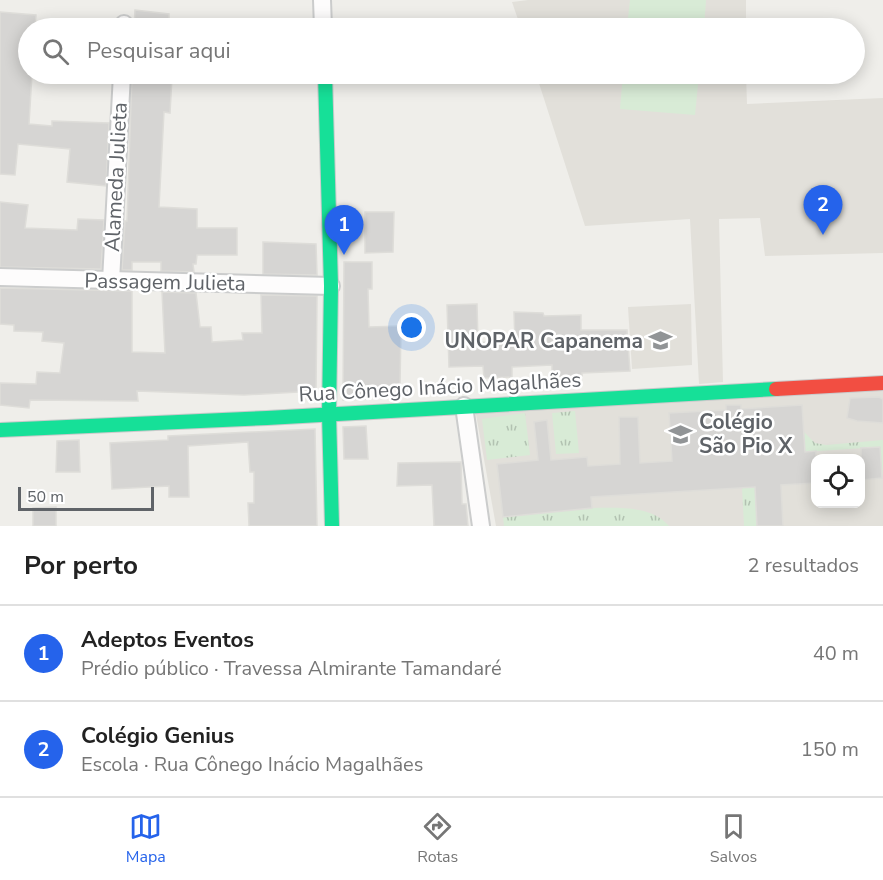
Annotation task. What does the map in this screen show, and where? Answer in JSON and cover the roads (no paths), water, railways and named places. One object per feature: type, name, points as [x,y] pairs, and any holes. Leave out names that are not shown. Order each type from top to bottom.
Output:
[{"type":"street","points":[[322,0],[323,18]]},
{"type":"street","name":"Alameda Julieta","points":[[111,281],[121,84]]},
{"type":"street","points":[[324,84],[331,286],[329,414],[332,526]]},
{"type":"street","name":"Passagem Julieta","points":[[0,278],[331,286]]},
{"type":"street","name":"Rua Cônego Inácio Magalhães","points":[[0,429],[102,427],[883,383]]},
{"type":"street","points":[[464,406],[481,526]]},
{"type":"place","name":"Colégio Genius","points":[[823,235]]},
{"type":"place","name":"Adeptos Eventos","points":[[344,255]]},
{"type":"place","name":"UNOPAR Capanema","points":[[661,341]]},
{"type":"place","name":"Colégio São Pio X","points":[[681,434]]}]
